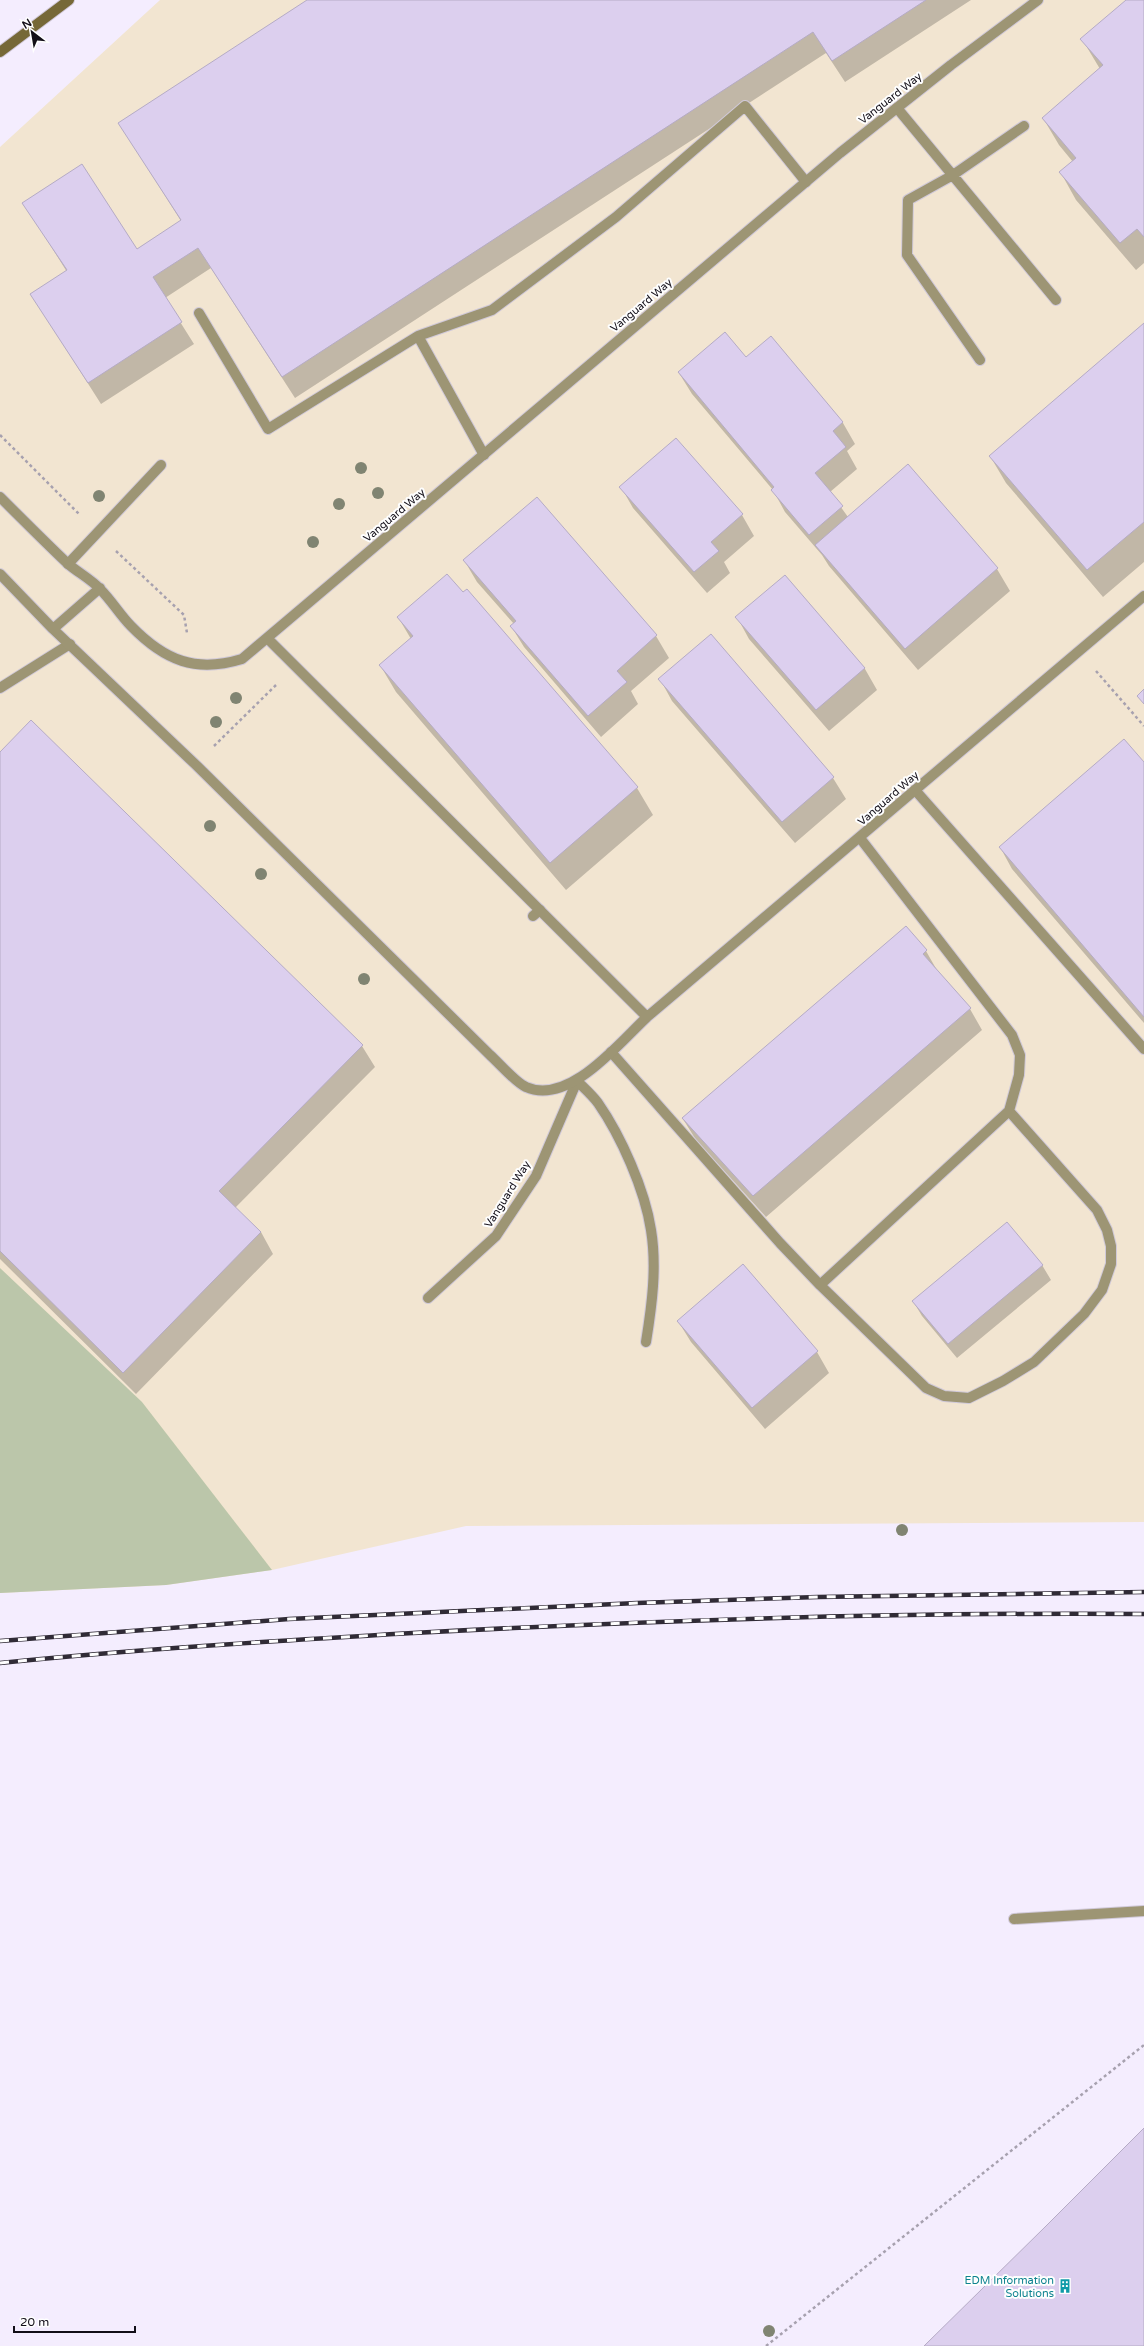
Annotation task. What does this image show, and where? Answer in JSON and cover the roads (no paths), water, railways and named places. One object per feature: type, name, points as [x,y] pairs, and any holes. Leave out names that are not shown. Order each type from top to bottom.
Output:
[{"type":"street","points":[[0,52],[69,0]]},
{"type":"street","name":"Vanguard Way","points":[[0,497],[68,564],[100,588],[131,626],[152,645],[170,658],[193,665],[223,665],[242,659],[268,639],[806,182],[897,108],[1038,0]]},
{"type":"street","points":[[199,313],[268,429],[418,336],[492,310],[616,217],[745,106],[806,182]]},
{"type":"street","points":[[897,108],[1056,300]]},
{"type":"street","points":[[980,360],[907,255],[908,200],[953,175],[1024,126]]},
{"type":"street","points":[[418,336],[484,455]]},
{"type":"street","points":[[68,564],[160,465]]},
{"type":"street","points":[[0,574],[53,629],[195,764],[490,1054],[526,1087],[549,1092],[577,1081],[597,1102],[616,1134],[643,1198],[651,1229],[653,1298],[646,1342]]},
{"type":"street","points":[[53,629],[100,588]]},
{"type":"street","name":"Vanguard Way","points":[[428,1298],[496,1236],[536,1176],[577,1081],[611,1052],[647,1017],[1144,596]]},
{"type":"street","points":[[268,639],[396,772],[537,913],[647,1017]]},
{"type":"street","points":[[0,688],[70,644]]},
{"type":"street","points":[[915,790],[1144,1050]]},
{"type":"street","points":[[820,1285],[1008,1110],[1019,1075],[1020,1055],[1012,1035],[860,838]]},
{"type":"street","points":[[611,1052],[774,1237],[820,1285],[926,1388],[944,1396],[970,1398],[1003,1382],[1034,1362],[1066,1334],[1102,1290],[1111,1264],[1111,1246],[1107,1230],[1097,1210],[1008,1110]]},
{"type":"street","points":[[1014,1919],[1144,1911]]},
{"type":"railway","points":[[0,1641],[289,1619],[637,1603],[818,1597],[1144,1592]]},
{"type":"railway","points":[[0,1663],[155,1649],[258,1642],[596,1624],[961,1614],[1144,1614]]},
{"type":"place","name":"EDM Information Solutions","points":[[1065,2286]]}]
